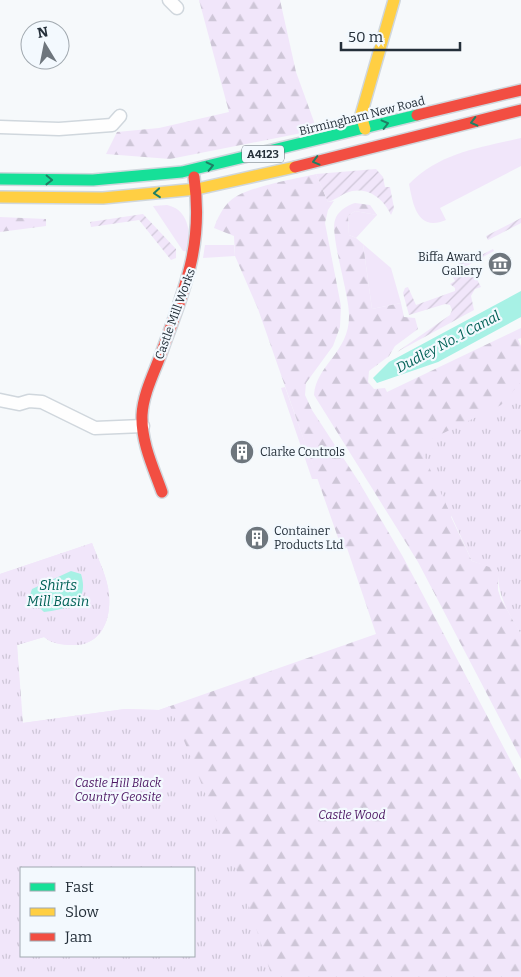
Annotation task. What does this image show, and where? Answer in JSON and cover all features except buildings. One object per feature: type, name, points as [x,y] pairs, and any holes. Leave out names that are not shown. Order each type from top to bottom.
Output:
[{"type":"main road","points":[[365,129],[360,114],[394,0]]},
{"type":"main road","name":"Birmingham New Road","points":[[0,179],[93,180],[192,170],[521,90]]},
{"type":"main road","name":"A4123","points":[[0,197],[103,198],[197,189],[521,110]]},
{"type":"main road","name":"Castle Mill Works","points":[[162,492],[142,426],[144,405],[196,254],[198,234],[197,189],[192,170]]},
{"type":"street","points":[[0,127],[59,130],[112,125],[120,116]]},
{"type":"street","points":[[0,400],[19,404],[29,401],[42,402],[96,428],[142,426]]},
{"type":"green space","points":[[199,0],[280,0],[296,72],[317,130],[170,159],[106,154],[117,132],[159,128],[229,112]]},
{"type":"green space","points":[[521,138],[521,166],[440,208],[446,220],[436,223],[429,222],[418,214],[412,200],[409,184],[421,173],[447,158],[461,153]]},
{"type":"green space","points":[[376,169],[383,177],[385,187],[390,187],[394,208],[391,215],[378,198],[366,192],[353,191],[328,202],[316,174]]},
{"type":"green space","name":"Castle Wood","points":[[316,174],[328,202],[334,201],[328,210],[325,223],[341,306],[340,327],[333,346],[306,383],[305,395],[312,410],[359,482],[403,557],[521,780],[521,977],[0,977],[0,574],[92,543],[105,575],[108,589],[109,612],[107,620],[104,628],[93,639],[86,643],[68,645],[56,643],[44,637],[17,645],[23,723],[125,709],[159,710],[376,634],[347,548],[342,549],[258,309],[235,256],[234,236],[214,228],[225,206],[237,196],[284,181]]},
{"type":"green space","points":[[355,203],[370,205],[377,215],[355,211],[348,216],[349,235],[363,244],[372,309],[401,303],[404,317],[415,318],[418,329],[395,346],[389,356],[369,371],[368,382],[374,389],[385,388],[387,392],[521,328],[521,338],[518,339],[521,346],[521,391],[451,517],[472,561],[498,569],[498,590],[501,599],[521,634],[521,759],[418,562],[314,395],[320,375],[339,349],[348,328],[348,305],[334,228],[338,214],[346,207]]},
{"type":"green space","points":[[167,205],[175,208],[184,217],[189,231],[189,252],[183,251],[153,206]]},
{"type":"green space","points":[[355,211],[377,215],[356,238],[349,235],[348,216]]},
{"type":"green space","points":[[143,214],[176,249],[176,258],[171,260],[139,220],[91,227],[90,222]]},
{"type":"green space","points":[[0,217],[46,219],[46,226],[0,232]]},
{"type":"green space","points":[[521,218],[521,223],[488,240],[486,236]]},
{"type":"green space","points":[[363,244],[391,268],[401,303],[372,309]]},
{"type":"green space","points":[[205,245],[234,245],[235,256],[203,258]]},
{"type":"green space","points":[[493,249],[494,251],[461,269],[458,264],[467,259],[468,262]]},
{"type":"green space","points":[[471,268],[481,287],[475,289],[471,296],[474,310],[397,352],[450,315],[452,310],[450,305],[445,304],[409,315],[403,293],[405,288],[408,287],[416,305],[455,291],[455,288],[450,284],[455,281],[451,274],[457,271],[458,274]]},
{"type":"green space","points":[[521,382],[521,634],[501,595],[498,570],[472,561],[419,445],[501,405]]},
{"type":"green space","points":[[285,387],[318,479],[312,479],[281,388]]},
{"type":"green space","name":"Castle Hill Black Country Geosite","points":[[92,543],[105,575],[108,589],[109,612],[104,628],[93,639],[77,645],[60,644],[44,637],[17,645],[22,723],[125,709],[159,710],[170,706],[240,879],[272,977],[0,977],[0,574]]},
{"type":"water","name":"Dudley No. 1 Canal","points":[[521,291],[521,317],[438,362],[377,383],[373,378],[389,362]]},
{"type":"water","name":"Shirts Mill Basin","points":[[71,571],[81,574],[83,584],[80,598],[75,603],[61,609],[44,612],[29,598],[32,589]]},
{"type":"traffic: fast","points":[[0,179],[93,180],[182,172],[417,115]]},
{"type":"traffic: slow","points":[[365,129],[361,115],[394,0]]},
{"type":"traffic: slow","points":[[0,197],[103,198],[197,189],[295,167]]},
{"type":"traffic: jam","points":[[417,115],[521,90]]},
{"type":"traffic: jam","points":[[295,167],[521,110]]},
{"type":"traffic: jam","points":[[162,492],[151,464],[143,435],[142,415],[147,391],[190,267],[196,225],[194,177]]},
{"type":"place","name":"Biffa Award Gallery","points":[[500,264]]},
{"type":"place","name":"Clarke Controls","points":[[242,452]]},
{"type":"place","name":"Container Products Ltd","points":[[257,538]]}]
